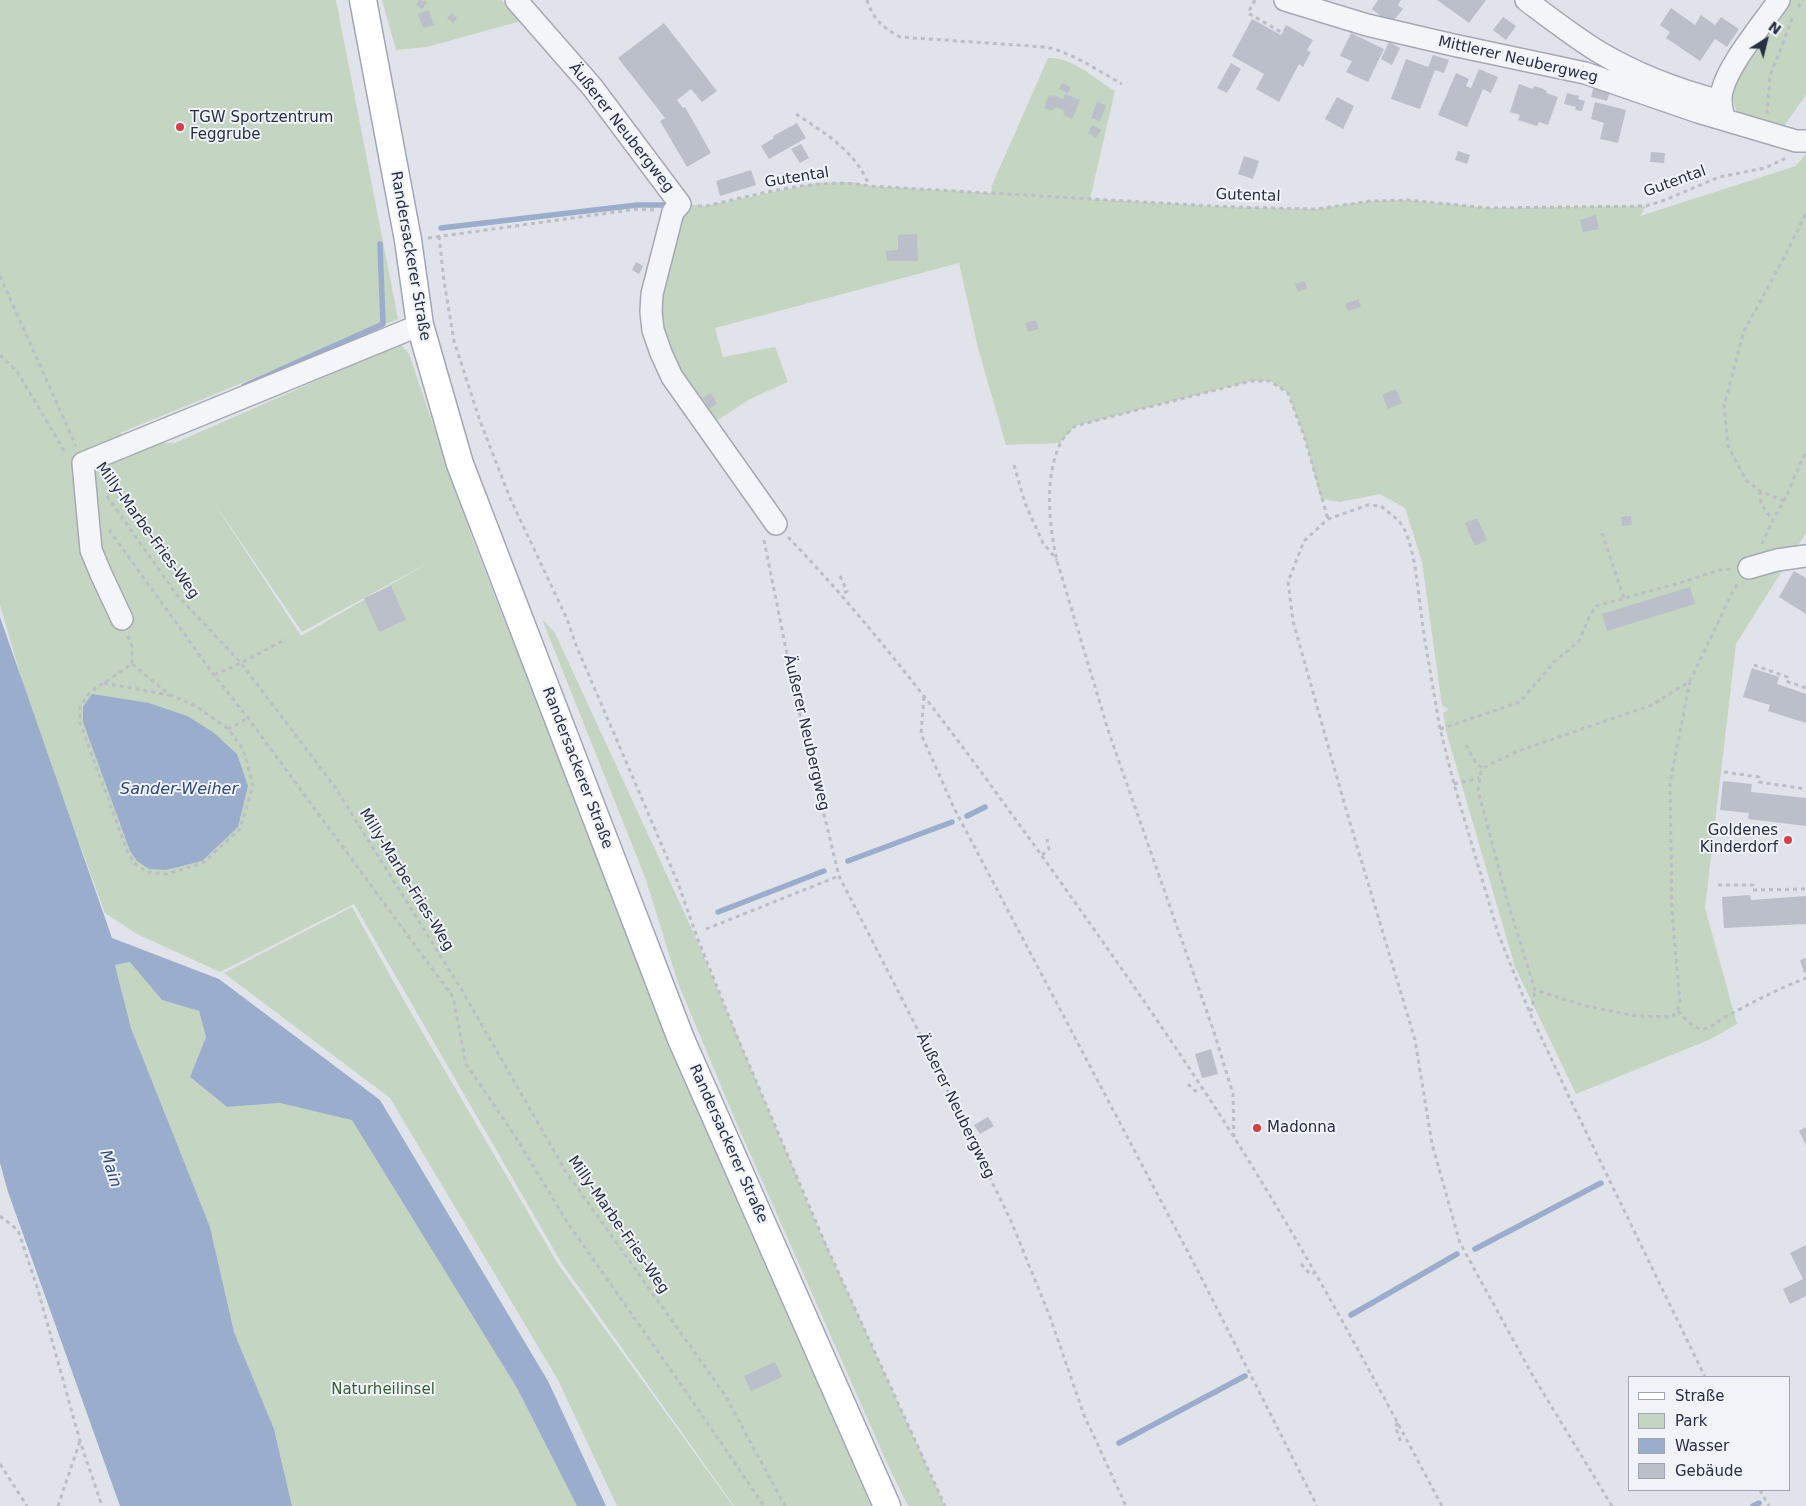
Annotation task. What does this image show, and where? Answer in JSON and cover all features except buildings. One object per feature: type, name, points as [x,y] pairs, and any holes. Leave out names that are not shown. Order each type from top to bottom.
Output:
[{"type":"main road","name":"Randersackerer Straße","points":[[363,0],[408,240],[420,325],[460,464],[681,1039],[887,1506]]},
{"type":"street","name":"Äußerer Neubergweg","points":[[516,0],[593,88],[680,204],[673,212],[652,294],[653,330],[672,377],[776,524]]},
{"type":"street","name":"Mittlerer Neubergweg","points":[[1285,0],[1367,25],[1453,46],[1585,73],[1722,110]]},
{"type":"street","name":"Mittlerer Neubergweg","points":[[1526,0],[1573,35],[1600,52],[1653,80],[1722,110],[1765,132],[1801,141]]},
{"type":"street","points":[[1722,110],[1722,90],[1771,2]]},
{"type":"street","points":[[122,619],[91,550],[83,463],[420,325]]},
{"type":"street","points":[[1749,568],[1777,560],[1806,556]]},
{"type":"path","points":[[867,0],[878,22],[887,30],[900,37],[1052,48],[1077,58],[1122,84]]},
{"type":"path","points":[[1255,0],[1248,13],[1282,32]]},
{"type":"path","points":[[1765,132],[1770,76],[1794,14],[1803,0]]},
{"type":"path","points":[[796,114],[840,145],[864,174],[869,186]]},
{"type":"path","name":"Gutental","points":[[680,204],[706,206],[817,183],[852,182],[869,186],[1230,207],[1316,209],[1371,201],[1408,200],[1488,208],[1646,206],[1666,200],[1719,177],[1765,168],[1791,156],[1801,141]]},
{"type":"path","points":[[408,240],[638,209]]},
{"type":"path","points":[[1784,501],[1760,491],[1746,480],[1728,446],[1724,406],[1744,331],[1806,213]]},
{"type":"path","points":[[439,236],[454,341],[480,421],[510,498],[567,619],[576,645],[678,883],[736,1034],[818,1226],[945,1506]]},
{"type":"path","name":"Milly-Marbe-Fries-Weg","points":[[0,276],[83,463]]},
{"type":"path","points":[[0,355],[17,371],[66,454],[83,463]]},
{"type":"path","points":[[1234,1137],[1233,1094],[1214,1032],[1109,733],[1057,561],[1053,543],[1049,486],[1060,443],[1075,426],[1251,381],[1270,381],[1288,393],[1305,439],[1328,519]]},
{"type":"path","points":[[1536,990],[1586,1006],[1637,1016],[1670,1017],[1678,1012],[1680,992],[1672,913],[1670,782],[1690,680],[1732,593],[1759,553],[1772,519],[1784,501],[1806,451]]},
{"type":"path","points":[[1014,465],[1025,503],[1043,543],[1057,561]]},
{"type":"path","points":[[1760,491],[1760,504],[1772,519]]},
{"type":"path","name":"Milly-Marbe-Fries-Weg","points":[[105,494],[176,594],[242,663],[334,787],[463,992],[566,1172],[725,1395],[785,1506]]},
{"type":"path","points":[[1612,1506],[1533,1376],[1460,1243],[1457,1234],[1432,1144],[1415,1040],[1345,806],[1293,621],[1288,582],[1304,541],[1328,519],[1368,505],[1381,506],[1399,521],[1406,532],[1412,548],[1425,644],[1440,730],[1498,932],[1529,1011],[1705,1376]]},
{"type":"path","points":[[776,524],[812,562],[924,696],[1042,855],[1109,950],[1234,1137],[1315,1273],[1442,1506]]},
{"type":"path","name":"Äußerer Neubergweg","points":[[776,524],[764,540],[796,699],[839,876],[922,1038],[1011,1221],[1050,1318],[1084,1415],[1126,1506]]},
{"type":"path","points":[[109,530],[453,997],[466,1064],[515,1136],[569,1225],[687,1392],[764,1506]]},
{"type":"path","points":[[1602,533],[1624,598]]},
{"type":"path","points":[[1440,730],[1520,702],[1554,662],[1579,641],[1596,606],[1720,570],[1749,568]]},
{"type":"path","points":[[840,576],[847,591],[841,596]]},
{"type":"path","points":[[122,619],[132,646],[132,664]]},
{"type":"path","points":[[214,675],[286,640]]},
{"type":"path","points":[[104,683],[170,695],[196,706],[228,729],[243,749],[253,785],[240,828],[203,863],[167,874],[147,872],[135,864],[128,853],[80,723],[80,707],[90,692],[132,664]]},
{"type":"path","points":[[132,664],[170,695]]},
{"type":"path","points":[[1754,665],[1788,677],[1786,681],[1806,688]]},
{"type":"path","points":[[1529,1011],[1532,1009],[1536,990],[1508,903],[1478,790],[1479,778],[1483,769],[1518,751],[1652,705],[1690,680]]},
{"type":"path","points":[[924,696],[921,734],[954,808],[1200,1276],[1317,1506]]},
{"type":"path","points":[[228,729],[248,718]]},
{"type":"path","points":[[1466,745],[1476,763],[1483,769]]},
{"type":"path","points":[[1724,772],[1759,777],[1759,782],[1806,789]]},
{"type":"path","points":[[1454,784],[1479,778]]},
{"type":"path","points":[[1042,855],[1049,849],[1047,839]]},
{"type":"path","points":[[706,929],[839,876]]},
{"type":"path","points":[[1718,885],[1753,885],[1753,890],[1806,889]]},
{"type":"path","points":[[1678,1012],[1694,1027],[1708,1028],[1770,994],[1806,978]]},
{"type":"path","points":[[1188,1084],[1195,1091],[1201,1088]]},
{"type":"path","points":[[0,1216],[18,1230],[38,1290],[80,1441],[102,1506]]},
{"type":"path","points":[[1301,1264],[1310,1274],[1315,1273]]},
{"type":"path","points":[[1398,1423],[1395,1426],[1401,1442]]},
{"type":"path","points":[[58,1506],[80,1441]]},
{"type":"path","points":[[0,1464],[27,1506]]},
{"type":"path","points":[[1761,1491],[1769,1506]]},
{"type":"green space","points":[[0,0],[336,0],[398,319],[120,433],[137,444],[175,443],[400,344],[409,354],[472,538],[669,1046],[871,1506],[734,1506],[561,1262],[354,904],[220,972],[137,934],[105,913],[32,715],[0,605]],"holes":[[[209,495],[302,632],[435,559],[301,636]]]},
{"type":"green space","points":[[382,0],[501,0],[521,21],[427,47],[396,50]]},
{"type":"green space","points":[[1789,0],[1806,0],[1806,95],[1782,129],[1739,116],[1734,103],[1733,93],[1741,69]]},
{"type":"green space","points":[[1048,58],[1066,61],[1075,65],[1115,91],[1090,199],[1230,207],[1316,209],[1371,201],[1408,200],[1488,208],[1646,206],[1640,216],[1796,166],[1806,154],[1806,533],[1736,644],[1705,908],[1737,1024],[1711,1039],[1576,1094],[1515,967],[1446,731],[1443,713],[1449,709],[1442,706],[1422,562],[1405,508],[1380,494],[1340,502],[1321,499],[1305,439],[1288,393],[1270,381],[1251,381],[1075,426],[1060,443],[1006,445],[978,348],[959,263],[715,328],[723,357],[775,347],[788,382],[750,399],[707,427],[672,377],[652,294],[680,204],[706,206],[817,183],[852,182],[869,186],[991,193],[992,185]]},
{"type":"green space","points":[[542,619],[555,633],[696,938],[817,1225],[945,1506],[908,1506],[888,1465],[737,1124],[678,983],[645,877]]},
{"type":"green space","points":[[352,907],[406,1004],[558,1264],[733,1506],[617,1506],[558,1380],[390,1098],[224,973]]},
{"type":"green space","name":"Naturheilinsel","points":[[131,962],[162,1000],[199,1011],[206,1037],[190,1077],[227,1107],[280,1103],[352,1119],[517,1388],[577,1506],[292,1506],[274,1429],[234,1332],[210,1227],[131,1028],[115,965]]},
{"type":"water","name":"Main","points":[[0,617],[112,938],[219,979],[380,1100],[548,1381],[606,1506],[577,1506],[517,1388],[352,1120],[280,1103],[227,1107],[190,1077],[206,1037],[199,1011],[162,1000],[130,962],[115,965],[131,1028],[210,1227],[234,1332],[274,1429],[292,1506],[120,1506],[8,1192],[0,1163]]},
{"type":"water","name":"Sander-Weiher","points":[[92,694],[149,703],[187,716],[213,732],[237,754],[248,786],[238,827],[202,861],[166,870],[149,869],[137,861],[130,851],[83,722],[83,707]]},
{"type":"waterway","points":[[441,228],[637,205],[663,205]]},
{"type":"waterway","points":[[244,386],[383,324],[380,244]]},
{"type":"waterway","points":[[967,816],[985,807]]},
{"type":"waterway","points":[[848,861],[952,822]]},
{"type":"waterway","points":[[718,912],[824,871]]},
{"type":"waterway","points":[[1475,1249],[1601,1183]]},
{"type":"waterway","points":[[1351,1315],[1457,1254]]},
{"type":"waterway","points":[[1119,1443],[1245,1376]]},
{"type":"waterway","points":[[1753,1506],[1759,1503]]},
{"type":"place","name":"TGW Sportzentrum Feggrube","points":[[180,127]]},
{"type":"place","name":"Goldenes Kinderdorf","points":[[1788,840]]},
{"type":"place","name":"Madonna","points":[[1257,1128]]}]
